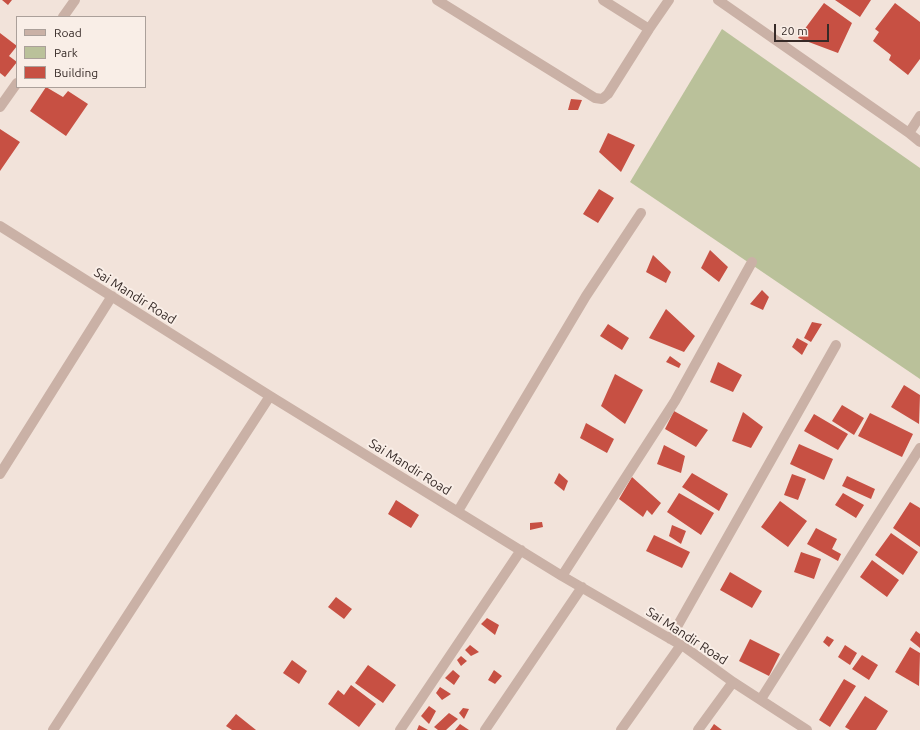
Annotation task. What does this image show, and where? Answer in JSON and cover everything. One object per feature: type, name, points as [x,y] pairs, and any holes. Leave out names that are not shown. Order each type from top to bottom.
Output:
[{"type":"street","points":[[64,16],[75,0]]},
{"type":"street","points":[[437,0],[588,94],[595,98],[602,99],[608,94],[669,0]]},
{"type":"street","points":[[603,0],[649,29]]},
{"type":"street","points":[[718,0],[920,142]]},
{"type":"street","points":[[0,107],[16,84]]},
{"type":"street","points":[[909,133],[920,116]]},
{"type":"street","points":[[458,511],[586,296],[641,213]]},
{"type":"street","name":"Sai Mandir Road","points":[[0,226],[270,396],[562,576],[681,645],[733,682],[805,729]]},
{"type":"street","points":[[562,576],[675,401],[752,262]]},
{"type":"street","points":[[0,474],[112,296]]},
{"type":"street","points":[[670,639],[836,345]]},
{"type":"street","points":[[53,730],[270,396]]},
{"type":"street","points":[[761,699],[920,448]]},
{"type":"street","points":[[400,730],[521,550]]},
{"type":"street","points":[[485,730],[582,587]]},
{"type":"street","points":[[621,730],[681,645]]},
{"type":"street","points":[[698,730],[733,682]]},
{"type":"green space","points":[[722,29],[920,168],[920,379],[630,182]]},
{"type":"building","points":[[2,0],[12,0],[8,5]]},
{"type":"building","points":[[835,0],[871,0],[860,17]]},
{"type":"building","points":[[824,3],[852,23],[838,53],[798,38]]},
{"type":"building","points":[[895,3],[920,22],[920,59],[908,75],[889,60],[891,55],[873,41],[879,32],[875,29]]},
{"type":"building","points":[[0,33],[16,45],[9,56],[16,61],[16,63],[5,77],[0,73]]},
{"type":"building","points":[[45,88],[63,97],[68,91],[88,104],[66,136],[30,111]]},
{"type":"building","points":[[571,99],[582,100],[578,110],[568,110]]},
{"type":"building","points":[[0,129],[20,142],[0,171]]},
{"type":"building","points":[[608,133],[635,145],[621,172],[599,152]]},
{"type":"building","points":[[599,189],[614,198],[598,223],[583,214]]},
{"type":"building","points":[[710,250],[728,267],[719,282],[701,268]]},
{"type":"building","points":[[653,255],[671,272],[666,283],[646,272]]},
{"type":"building","points":[[762,290],[769,297],[763,310],[750,304]]},
{"type":"building","points":[[666,309],[695,336],[684,352],[649,338]]},
{"type":"building","points":[[812,322],[822,324],[811,342],[804,338]]},
{"type":"building","points":[[608,324],[629,338],[622,350],[600,336]]},
{"type":"building","points":[[797,338],[808,344],[802,355],[792,347]]},
{"type":"building","points":[[670,356],[681,364],[679,368],[666,362]]},
{"type":"building","points":[[718,362],[742,375],[733,392],[710,382]]},
{"type":"building","points":[[615,374],[643,390],[625,424],[601,406]]},
{"type":"building","points":[[904,385],[920,395],[919,424],[891,407]]},
{"type":"building","points":[[842,405],[864,418],[854,435],[832,421]]},
{"type":"building","points":[[674,411],[708,430],[696,447],[665,429]]},
{"type":"building","points":[[743,412],[763,427],[751,448],[732,441]]},
{"type":"building","points":[[870,413],[913,434],[902,457],[858,436]]},
{"type":"building","points":[[814,414],[848,434],[838,450],[804,431]]},
{"type":"building","points":[[586,423],[614,439],[607,453],[580,438]]},
{"type":"building","points":[[799,444],[833,459],[824,480],[790,464]]},
{"type":"building","points":[[664,445],[685,456],[681,473],[657,464]]},
{"type":"building","points":[[559,473],[568,481],[564,491],[554,483]]},
{"type":"building","points":[[692,473],[728,494],[719,511],[682,487]]},
{"type":"building","points":[[792,474],[806,479],[798,500],[784,495]]},
{"type":"building","points":[[847,476],[875,489],[871,499],[842,486]]},
{"type":"building","points":[[632,477],[661,503],[652,515],[647,510],[643,517],[619,499]]},
{"type":"building","points":[[679,493],[714,513],[701,535],[667,512]]},
{"type":"building","points":[[843,493],[864,505],[856,518],[835,505]]},
{"type":"building","points":[[396,500],[419,515],[411,528],[388,514]]},
{"type":"building","points":[[780,501],[807,521],[788,547],[761,527]]},
{"type":"building","points":[[910,502],[920,508],[920,547],[893,528]]},
{"type":"building","points":[[542,522],[543,527],[530,530],[530,523]]},
{"type":"building","points":[[672,525],[686,531],[681,544],[669,536]]},
{"type":"building","points":[[816,528],[837,539],[832,549],[841,554],[838,561],[807,544]]},
{"type":"building","points":[[891,533],[918,552],[903,575],[875,555]]},
{"type":"building","points":[[654,535],[690,552],[682,568],[646,551]]},
{"type":"building","points":[[801,552],[821,559],[814,579],[794,572]]},
{"type":"building","points":[[872,560],[899,580],[887,597],[860,577]]},
{"type":"building","points":[[730,572],[762,591],[752,608],[720,590]]},
{"type":"building","points":[[336,597],[352,609],[344,619],[328,607]]},
{"type":"building","points":[[487,618],[499,625],[495,635],[481,624]]},
{"type":"building","points":[[916,631],[920,634],[920,648],[910,640]]},
{"type":"building","points":[[827,636],[834,640],[829,647],[823,642]]},
{"type":"building","points":[[750,639],[780,654],[769,676],[739,661]]},
{"type":"building","points":[[470,645],[479,652],[471,656],[465,650]]},
{"type":"building","points":[[845,645],[857,653],[850,665],[838,657]]},
{"type":"building","points":[[910,647],[920,653],[919,686],[895,672]]},
{"type":"building","points":[[862,655],[878,665],[869,680],[852,669]]},
{"type":"building","points":[[461,656],[467,661],[461,666],[457,660]]},
{"type":"building","points":[[292,660],[307,671],[299,684],[283,673]]},
{"type":"building","points":[[368,665],[396,685],[383,703],[355,683]]},
{"type":"building","points":[[453,670],[460,676],[454,685],[445,678]]},
{"type":"building","points":[[494,670],[502,676],[495,684],[488,680]]},
{"type":"building","points":[[844,679],[856,686],[830,727],[819,720]]},
{"type":"building","points":[[351,685],[376,704],[359,727],[328,704],[338,690],[344,695]]},
{"type":"building","points":[[440,687],[451,694],[442,700],[436,693]]},
{"type":"building","points":[[865,696],[888,711],[876,730],[850,730],[845,727]]},
{"type":"building","points":[[429,706],[436,711],[429,724],[421,716]]},
{"type":"building","points":[[463,708],[469,709],[464,719],[459,713]]},
{"type":"building","points":[[449,713],[458,719],[446,730],[438,730],[434,727]]},
{"type":"building","points":[[236,714],[256,730],[232,730],[226,726]]},
{"type":"building","points":[[460,724],[469,730],[455,730]]},
{"type":"building","points":[[714,724],[722,730],[710,730]]},
{"type":"building","points":[[419,725],[428,730],[417,730]]}]
